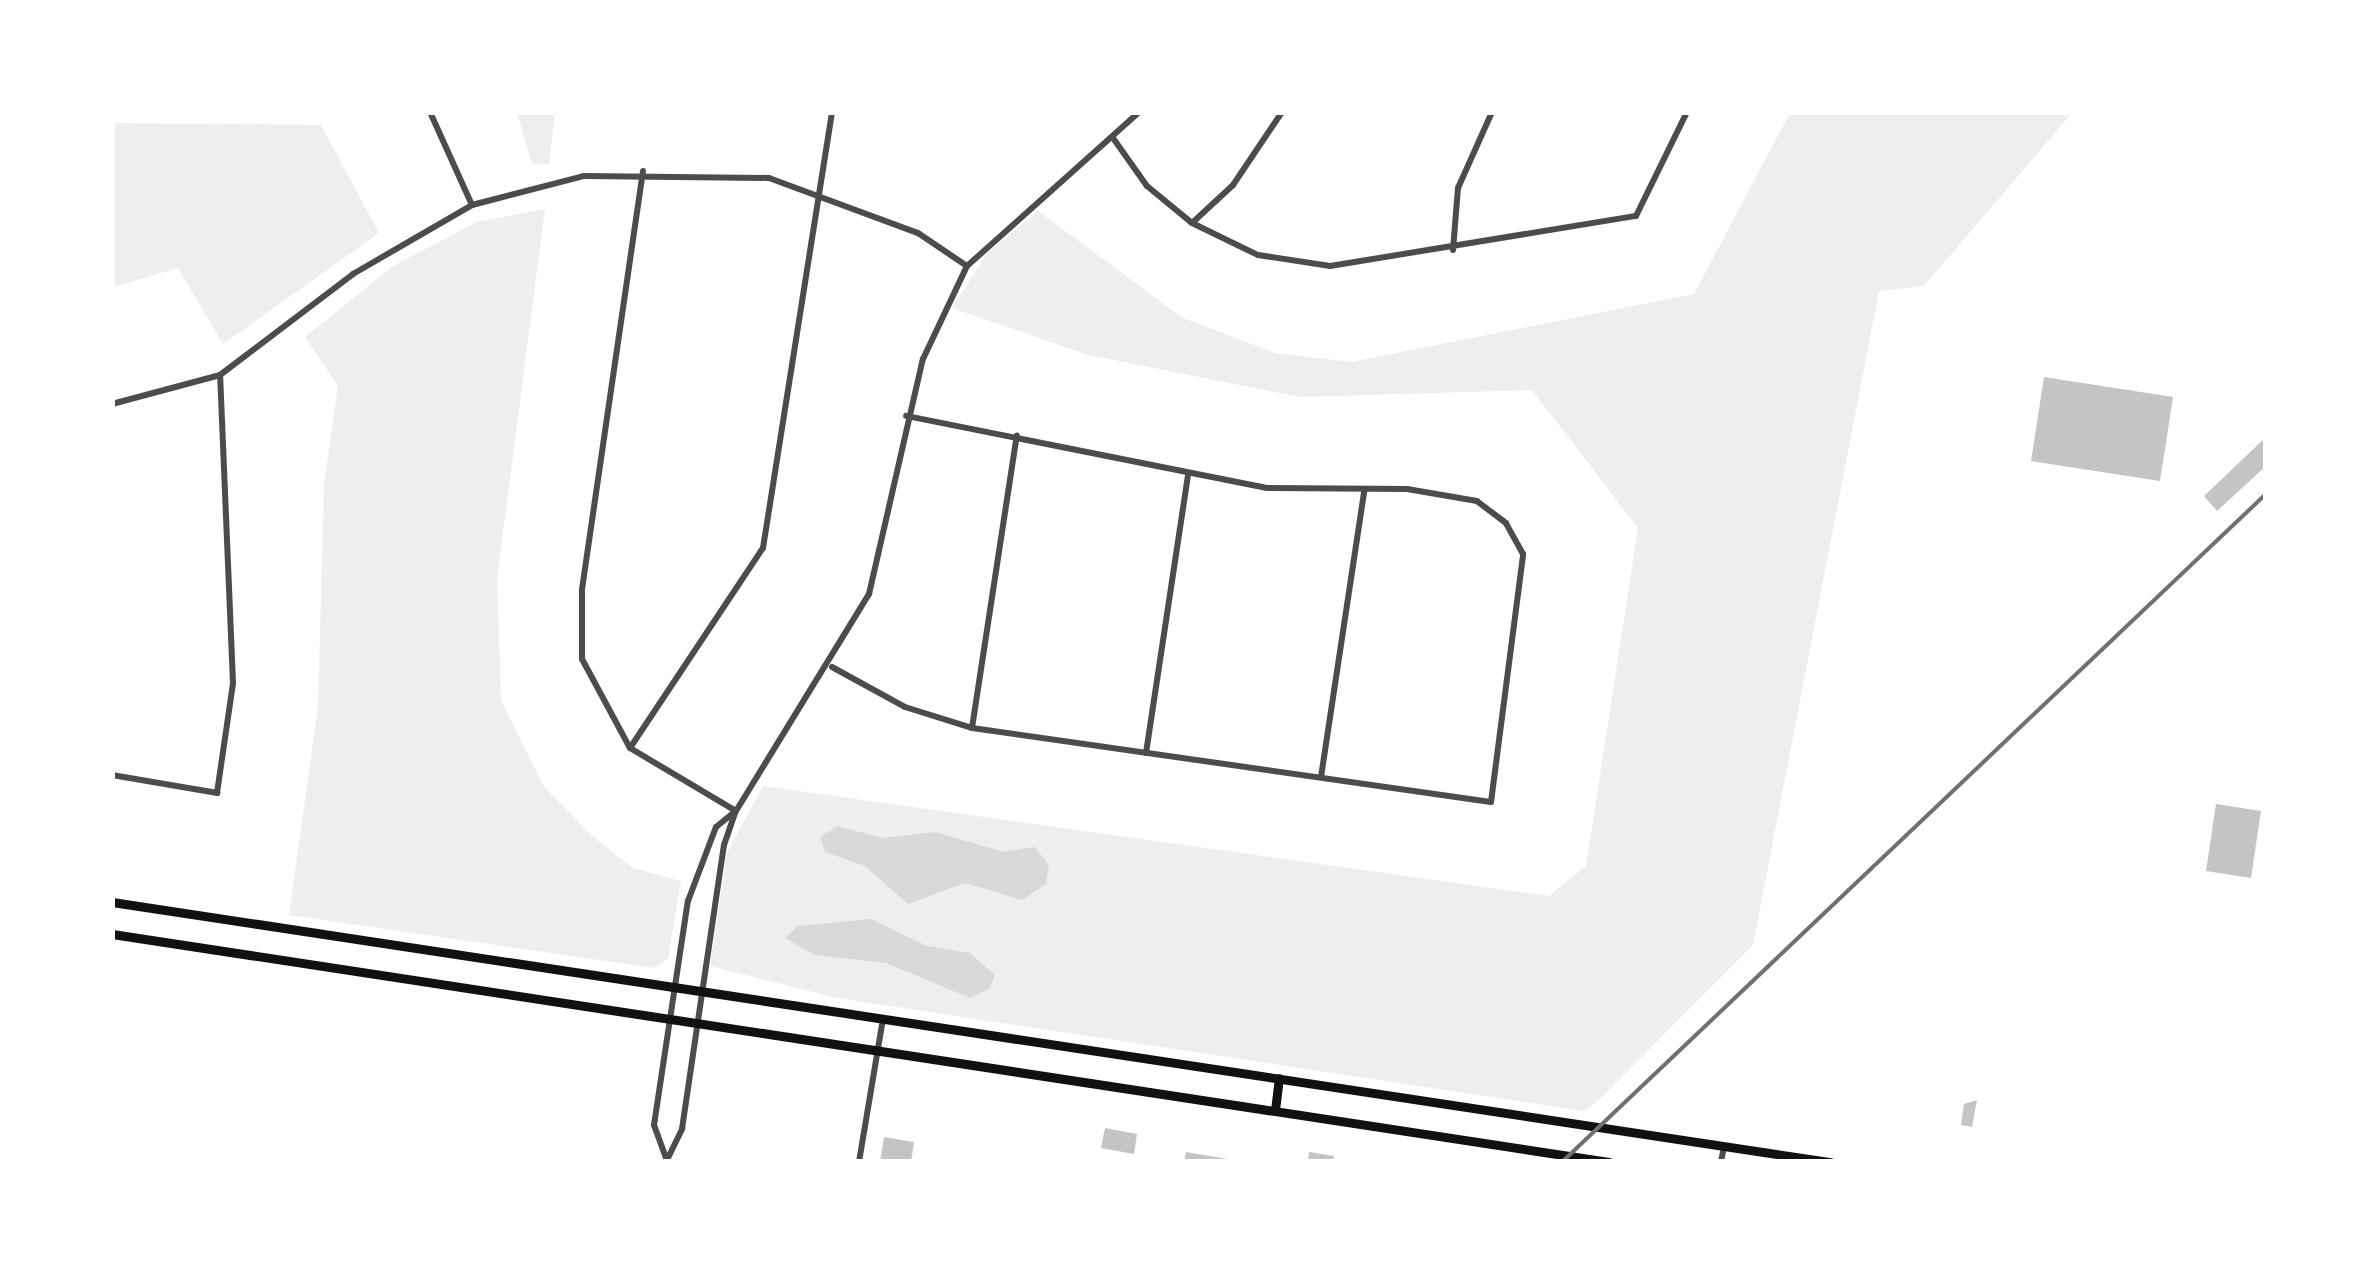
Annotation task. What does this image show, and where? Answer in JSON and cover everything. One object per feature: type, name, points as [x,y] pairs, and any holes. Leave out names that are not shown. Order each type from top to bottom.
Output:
[{"type":"main road","points":[[112,902],[1830,1162]]},
{"type":"main road","points":[[112,934],[1609,1162]]},
{"type":"main road","points":[[1275,1110],[1279,1078]]},
{"type":"street","points":[[430,112],[472,205]]},
{"type":"street","points":[[630,748],[763,548],[814,189],[832,112]]},
{"type":"street","points":[[927,112],[942,118],[950,112]]},
{"type":"street","points":[[666,1160],[654,1125],[700,860],[832,667],[885,547],[906,416],[967,266],[1139,112]]},
{"type":"street","points":[[1192,223],[1233,185],[1282,112]]},
{"type":"street","points":[[1453,250],[1458,188],[1492,112]]},
{"type":"street","points":[[1113,138],[1146,186],[1192,223],[1258,255],[1330,266],[1453,250],[1636,216],[1688,112]]},
{"type":"street","points":[[643,171],[580,626],[596,692],[630,748],[736,811]]},
{"type":"street","points":[[112,404],[220,375],[354,274],[472,205],[643,171],[814,189],[918,233],[967,266]]},
{"type":"street","points":[[112,776],[217,793],[233,684],[220,375]]},
{"type":"street","points":[[832,667],[905,707],[972,728],[1492,802],[1524,594],[1523,554],[1478,501],[1188,476],[1017,435],[906,416]]},
{"type":"street","points":[[972,728],[1017,435]]},
{"type":"street","points":[[1146,753],[1188,476]]},
{"type":"street","points":[[1321,777],[1364,491]]},
{"type":"street","points":[[666,1160],[682,1128],[697,990],[736,811]]},
{"type":"street","points":[[859,1162],[882,1018]]},
{"type":"street","points":[[1721,1162],[1724,1146]]},
{"type":"shaded area","points":[[517,113],[555,113],[549,164],[532,164]]},
{"type":"shaded area","points":[[1790,113],[2072,113],[1924,286],[1879,291],[1753,945],[1597,1102],[1584,1111],[837,998],[710,966],[727,853],[763,786],[1549,896],[1586,866],[1638,528],[1532,390],[1300,397],[1089,355],[952,308],[988,252],[1038,211],[1183,318],[1275,353],[1351,362],[1694,294]]},
{"type":"shaded area","points":[[113,123],[321,125],[379,233],[223,344],[178,268],[113,287]]},
{"type":"shaded area","points":[[545,209],[497,579],[501,700],[544,787],[592,836],[633,868],[681,881],[668,959],[654,968],[289,915],[318,707],[324,485],[338,386],[305,337],[393,266],[477,222]]},
{"type":"shaded area","points":[[838,826],[882,838],[936,832],[1003,852],[1035,847],[1049,865],[1046,884],[1022,900],[965,883],[908,904],[865,866],[825,852],[820,837]]},
{"type":"shaded area","points":[[871,919],[927,946],[970,953],[995,975],[989,989],[970,998],[886,963],[815,955],[785,938],[798,926]]},
{"type":"building","points":[[2044,377],[2173,397],[2160,481],[2031,461]]},
{"type":"building","points":[[2266,437],[2266,466],[2217,511],[2204,496]]},
{"type":"building","points":[[2216,804],[2261,811],[2251,878],[2206,871]]},
{"type":"building","points":[[1977,1100],[1972,1127],[1961,1125],[1964,1104]]},
{"type":"building","points":[[1105,1128],[1137,1134],[1134,1154],[1101,1148]]},
{"type":"building","points":[[884,1137],[914,1142],[911,1162],[880,1162]]},
{"type":"building","points":[[1186,1152],[1228,1159],[1228,1162],[1184,1162]]},
{"type":"building","points":[[1309,1152],[1334,1156],[1333,1162],[1308,1162]]},
{"type":"railway","points":[[1562,1162],[2266,494]]}]
